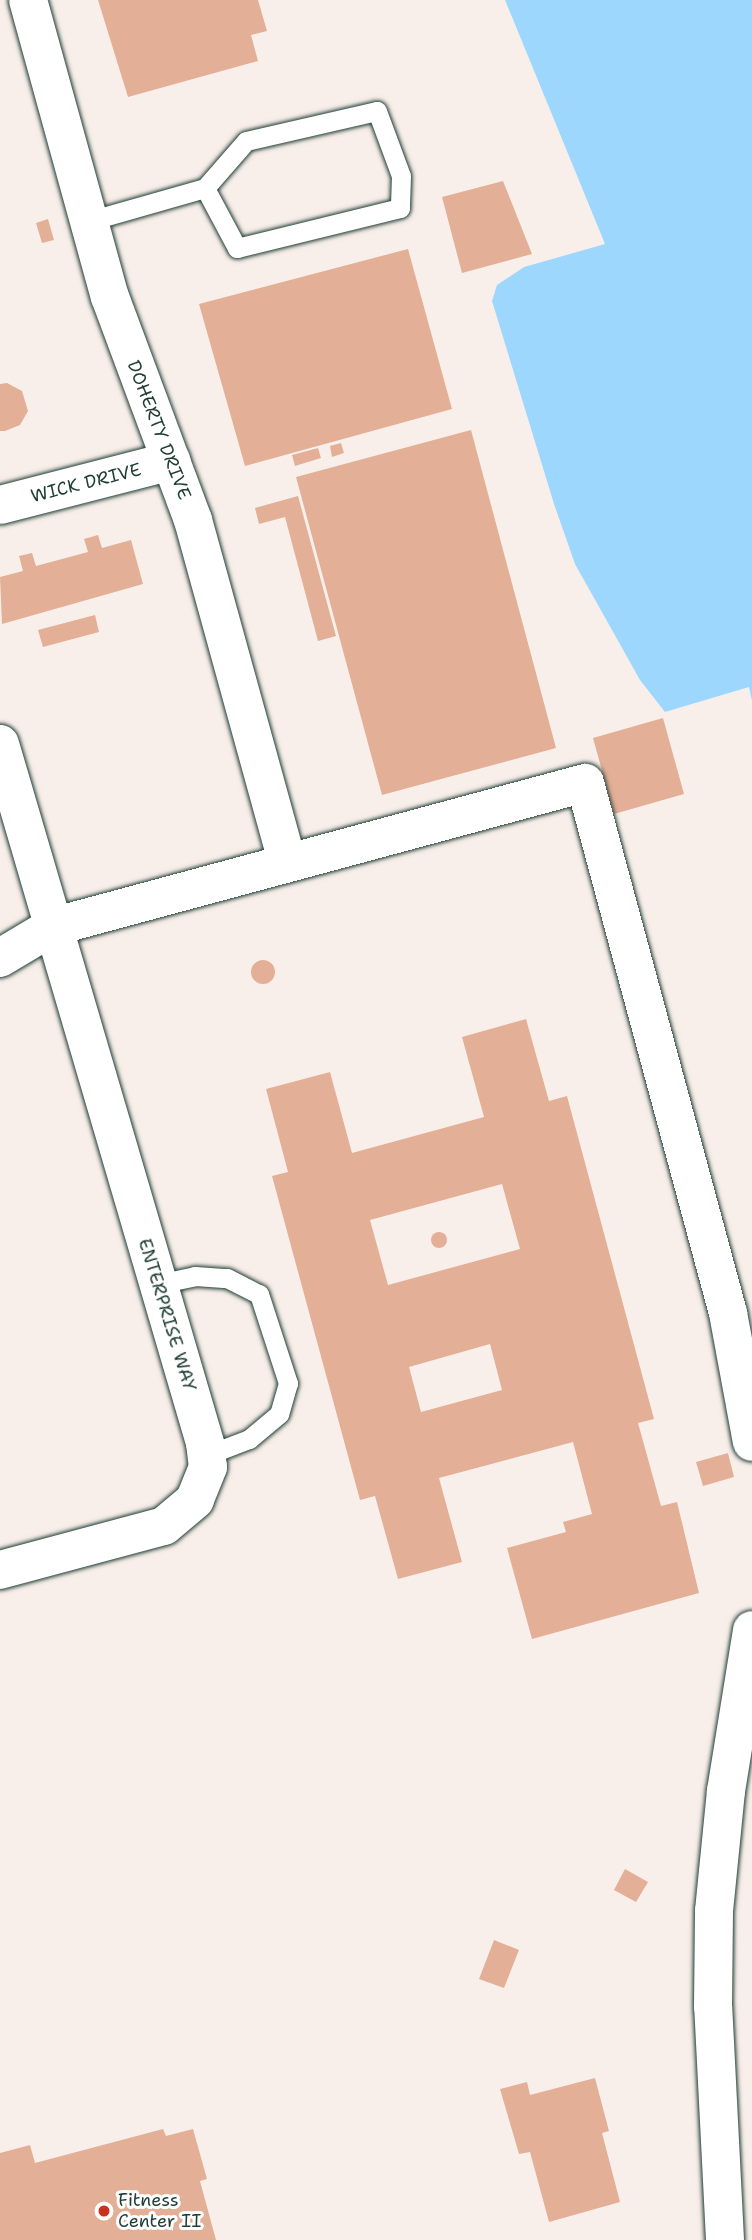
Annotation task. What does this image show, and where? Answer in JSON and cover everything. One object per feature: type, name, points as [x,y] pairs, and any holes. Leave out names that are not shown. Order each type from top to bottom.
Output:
[{"type":"street","name":"DOHERTY DRIVE","points":[[28,0],[120,329],[193,520],[287,862]]},
{"type":"street","name":"WICK DRIVE","points":[[0,505],[171,461]]},
{"type":"street","name":"ENTERPRISE WAY","points":[[0,744],[207,1455],[201,1490],[173,1521],[0,1570]]},
{"type":"street","points":[[0,958],[52,927],[585,783],[728,1313],[752,1442]]},
{"type":"street","points":[[725,2240],[713,2007],[714,1911],[726,1791],[752,1630]]},
{"type":"lane","points":[[89,221],[205,188],[246,141],[377,111],[401,176],[400,208],[237,248],[205,188]]},
{"type":"lane","points":[[158,1284],[195,1276],[227,1278],[259,1294],[288,1384],[279,1415],[249,1440],[207,1455]]},
{"type":"water","points":[[505,0],[752,0],[752,701],[749,687],[665,712],[640,680],[575,564],[492,301],[497,285],[524,267],[605,244]]},
{"type":"building","points":[[98,0],[258,0],[267,31],[251,35],[258,61],[128,97]]},
{"type":"building","points":[[503,181],[532,254],[462,273],[442,197]]},
{"type":"building","points":[[48,219],[54,240],[42,243],[36,223]]},
{"type":"building","points":[[408,249],[452,409],[245,466],[199,304]]},
{"type":"building","points":[[7,383],[22,391],[28,411],[20,425],[0,431],[0,384]]},
{"type":"building","points":[[471,430],[556,748],[382,795],[296,477]]},
{"type":"building","points":[[341,443],[344,453],[332,457],[330,446]]},
{"type":"building","points":[[318,448],[321,458],[295,466],[292,455]]},
{"type":"building","points":[[298,496],[336,636],[318,641],[285,517],[259,524],[255,508]]},
{"type":"building","points":[[98,535],[102,548],[131,540],[143,584],[2,624],[0,577],[23,571],[19,556],[32,553],[36,566],[88,552],[84,539]]},
{"type":"building","points":[[95,615],[99,632],[43,647],[38,630]]},
{"type":"building","points":[[663,718],[684,794],[614,814],[593,738]]},
{"type":"building","points":[[263,960],[274,967],[275,972],[268,983],[263,984],[252,977],[251,972],[258,961]]},
{"type":"building","points":[[526,1019],[549,1101],[567,1096],[654,1419],[638,1423],[661,1506],[677,1502],[699,1593],[532,1639],[507,1548],[566,1532],[563,1522],[592,1514],[573,1442],[439,1478],[462,1562],[398,1579],[375,1496],[360,1500],[272,1176],[288,1172],[266,1089],[330,1072],[352,1153],[484,1117],[462,1037]],"holes":[[[502,1184],[520,1249],[388,1285],[370,1220]],[[490,1344],[502,1390],[421,1412],[409,1367]]]},
{"type":"building","points":[[436,1232],[442,1232],[447,1240],[445,1246],[436,1248],[431,1243],[431,1237]]},
{"type":"building","points":[[728,1453],[734,1477],[703,1486],[696,1462]]},
{"type":"building","points":[[625,1869],[648,1882],[636,1902],[614,1890]]},
{"type":"building","points":[[494,1940],[519,1950],[504,1988],[479,1979]]},
{"type":"building","points":[[595,2078],[609,2131],[602,2133],[620,2202],[549,2222],[530,2152],[519,2154],[500,2089],[527,2082],[530,2095]]},
{"type":"building","name":"Fitness Center II","points":[[163,2129],[166,2136],[193,2129],[207,2179],[200,2181],[216,2240],[0,2240],[0,2153],[30,2145],[35,2163]]},
{"type":"place","name":"Fitness Center II","points":[[104,2211]]}]
